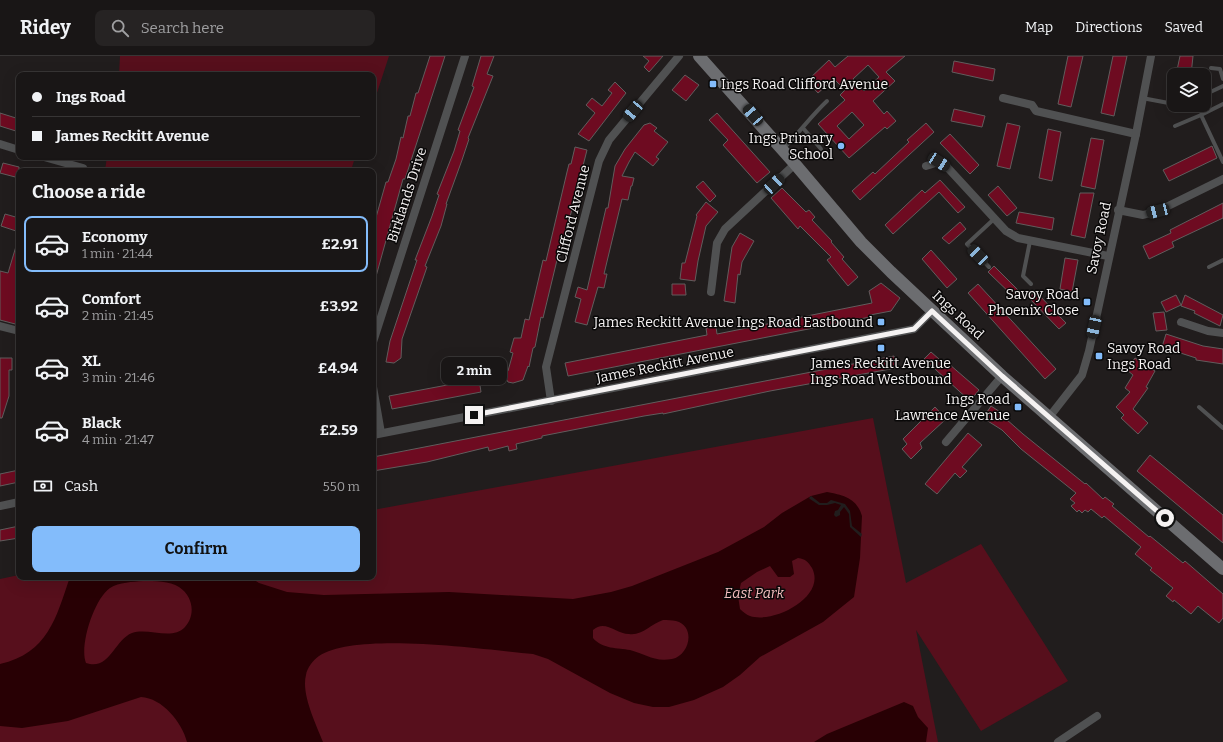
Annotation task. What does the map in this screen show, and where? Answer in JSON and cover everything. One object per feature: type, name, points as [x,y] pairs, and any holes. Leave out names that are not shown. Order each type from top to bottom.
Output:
[{"type":"street","name":"Birklands Drive","points":[[376,333],[465,56]]},
{"type":"street","name":"Clifford Avenue","points":[[551,401],[546,367],[555,329],[573,270],[600,161],[609,140],[679,56]]},
{"type":"street","name":"Ings Road","points":[[699,56],[783,149],[861,242],[1002,376],[1050,416],[1223,569]]},
{"type":"street","name":"Savoy Road","points":[[1050,416],[1082,374],[1136,134],[1150,56]]},
{"type":"street","points":[[1003,98],[1032,105],[1036,111],[1136,134]]},
{"type":"street","points":[[0,144],[16,149]]},
{"type":"street","points":[[55,160],[83,168]]},
{"type":"street","points":[[926,166],[939,162],[947,167],[994,219],[1018,238],[1108,256]]},
{"type":"street","points":[[711,292],[717,243],[726,229],[795,164]]},
{"type":"street","points":[[1118,210],[1143,215],[1158,211],[1223,179]]},
{"type":"street","name":"James Reckitt Avenue","points":[[377,434],[914,329],[932,311]]},
{"type":"street","points":[[1181,322],[1208,331],[1223,333]]},
{"type":"street","points":[[0,326],[16,330]]},
{"type":"street","points":[[946,442],[1002,376]]},
{"type":"street","points":[[376,422],[377,434]]},
{"type":"street","points":[[0,506],[16,503]]},
{"type":"street","points":[[1058,742],[1097,716]]},
{"type":"lane","points":[[1211,68],[1220,69],[1223,80]]},
{"type":"lane","points":[[1211,92],[1223,86]]},
{"type":"lane","points":[[1142,98],[1167,103]]},
{"type":"lane","points":[[783,149],[809,118],[827,101]]},
{"type":"lane","points":[[1175,126],[1223,104]]},
{"type":"lane","points":[[1201,115],[1223,162]]},
{"type":"lane","points":[[802,128],[821,149]]},
{"type":"lane","points":[[989,267],[967,244],[994,219]]},
{"type":"lane","points":[[1030,241],[1023,276],[1031,284]]},
{"type":"lane","points":[[1209,267],[1223,260]]},
{"type":"lane","points":[[1199,407],[1223,428]]},
{"type":"green space","points":[[120,56],[389,56],[376,96],[376,72],[119,72]]},
{"type":"green space","points":[[107,160],[354,160],[352,168],[105,168]]},
{"type":"green space","name":"East Park","points":[[873,418],[906,583],[981,544],[1068,681],[981,731],[916,630],[938,742],[0,742],[0,579],[16,576],[16,580],[376,580],[376,509]]},
{"type":"shaded area","points":[[827,492],[839,494],[849,498],[857,505],[862,516],[860,558],[854,597],[823,622],[760,657],[740,675],[723,687],[694,700],[669,707],[653,707],[634,703],[610,693],[548,659],[533,654],[455,646],[391,643],[362,645],[337,649],[319,656],[311,664],[306,675],[305,683],[307,700],[323,742],[187,742],[181,727],[170,712],[149,698],[141,697],[68,721],[22,728],[0,726],[0,664],[16,659],[29,652],[40,642],[48,632],[54,620],[69,580],[254,580],[259,583],[287,592],[324,595],[449,592],[573,599],[611,592],[632,586],[718,552],[764,527],[782,513],[811,496]],"holes":[[[801,558],[805,560],[812,568],[815,579],[812,589],[805,598],[795,606],[772,616],[750,616],[740,609],[738,596],[741,583],[757,572],[770,566],[778,577],[790,577],[794,574],[792,561]],[[152,581],[167,582],[175,585],[187,595],[190,600],[192,611],[191,617],[185,627],[180,631],[173,633],[132,633],[126,637],[101,663],[86,663],[84,655],[89,623],[104,594],[110,588],[122,583]],[[663,620],[676,621],[682,624],[686,628],[688,634],[688,640],[683,652],[672,659],[655,659],[630,650],[605,646],[593,638],[593,630],[597,627],[606,626],[624,633],[634,634],[642,632]]]},
{"type":"shaded area","points":[[904,702],[913,706],[918,717],[928,728],[926,742],[814,742],[827,734]]},
{"type":"pier","points":[[811,496],[820,503],[827,503],[831,500],[845,504],[850,511],[852,526],[862,534],[861,537],[850,527],[849,514],[844,507],[840,512],[840,515],[836,517],[834,515],[835,511],[838,510],[841,505],[835,503],[819,505],[809,498]]},
{"type":"building","points":[[430,56],[445,56],[405,179],[403,179],[376,276],[376,217],[386,182],[388,182],[396,159],[401,137],[403,138],[408,116],[410,116],[416,93],[418,93]]},
{"type":"building","points":[[481,56],[494,56],[487,74],[493,76],[468,138],[469,139],[462,160],[446,204],[441,226],[425,266],[427,267],[402,339],[401,358],[394,363],[386,362],[390,341],[417,260],[415,260],[439,195],[437,194],[454,151],[460,131],[458,130],[474,87],[472,86]]},
{"type":"building","points":[[643,56],[663,56],[649,72],[644,67],[649,61]]},
{"type":"building","points":[[848,56],[905,56],[886,72],[895,81],[873,101],[884,114],[887,111],[896,121],[887,129],[885,127],[849,158],[818,124],[845,100],[840,95],[845,90],[834,79],[818,93],[807,81],[829,60],[835,67]],"holes":[[[868,65],[879,77],[864,91],[853,79]],[[852,112],[864,125],[849,139],[837,126]]]},
{"type":"building","points":[[1068,56],[1083,56],[1071,107],[1058,104]]},
{"type":"building","points":[[1113,56],[1127,56],[1114,116],[1101,113]]},
{"type":"building","points":[[1180,56],[1193,56],[1192,68],[1177,68]]},
{"type":"building","points":[[954,61],[995,69],[993,81],[952,72]]},
{"type":"building","points":[[685,75],[699,85],[686,101],[672,90]]},
{"type":"building","points":[[615,82],[626,93],[589,141],[578,134],[595,113],[586,105],[592,98],[602,106],[612,93],[608,90]]},
{"type":"building","points":[[954,109],[985,116],[982,127],[951,121]]},
{"type":"building","points":[[0,113],[16,118],[16,131],[0,126]]},
{"type":"building","points":[[717,113],[770,172],[757,183],[723,145],[728,140],[709,120]]},
{"type":"building","points":[[650,123],[657,128],[654,131],[668,142],[656,157],[659,159],[653,166],[635,152],[629,162],[622,176],[634,178],[628,200],[622,199],[604,274],[607,274],[604,288],[598,287],[587,325],[575,322],[581,299],[575,297],[578,287],[587,290],[606,208],[608,208],[615,166],[625,149],[644,125]]},
{"type":"building","points":[[926,123],[934,132],[860,200],[852,191],[873,172],[875,174],[909,142],[907,140]]},
{"type":"building","points":[[1007,123],[1020,126],[1010,169],[997,166]]},
{"type":"building","points":[[1048,129],[1061,132],[1052,181],[1039,178]]},
{"type":"building","points":[[950,134],[979,165],[970,174],[940,143]]},
{"type":"building","points":[[1091,138],[1104,140],[1095,189],[1081,186]]},
{"type":"building","points":[[1212,146],[1217,158],[1169,181],[1163,170]]},
{"type":"building","points":[[575,147],[587,150],[543,318],[541,317],[535,347],[533,348],[529,367],[528,366],[523,380],[513,383],[508,382],[500,368],[508,371],[513,353],[510,352],[514,338],[521,338],[525,319],[529,320],[543,260],[546,261],[569,164],[571,164]]},
{"type":"building","points":[[3,163],[19,167],[16,168],[16,177],[0,173]]},
{"type":"building","points":[[940,180],[965,207],[958,213],[939,192],[893,234],[885,225],[922,190],[925,193]]},
{"type":"building","points":[[703,181],[716,196],[710,202],[696,187]]},
{"type":"building","points":[[998,186],[1017,208],[1007,216],[988,195]]},
{"type":"building","points":[[782,188],[806,212],[809,210],[815,217],[812,220],[832,241],[831,242],[844,257],[842,259],[858,277],[848,286],[827,260],[831,257],[800,226],[798,229],[771,198]]},
{"type":"building","points":[[1080,193],[1094,193],[1085,238],[1071,235]]},
{"type":"building","points":[[706,202],[718,212],[706,226],[695,281],[680,279],[682,263],[685,263],[696,215]]},
{"type":"building","points":[[1223,203],[1223,218],[1172,242],[1174,247],[1149,259],[1143,246],[1171,233],[1170,230]]},
{"type":"building","points":[[1019,212],[1054,218],[1052,230],[1016,223]]},
{"type":"building","points":[[5,214],[16,217],[16,231],[1,226]]},
{"type":"building","points":[[960,222],[966,229],[949,244],[942,238]]},
{"type":"building","points":[[740,233],[754,241],[742,262],[740,275],[738,274],[735,303],[724,301],[732,247]]},
{"type":"building","points":[[16,246],[16,324],[0,320],[0,271],[8,273]]},
{"type":"building","points":[[931,250],[957,279],[947,288],[922,259]]},
{"type":"building","points":[[1065,258],[1078,260],[1072,292],[1060,289]]},
{"type":"building","points":[[994,266],[1023,295],[1017,300],[988,272]]},
{"type":"building","points":[[881,283],[900,298],[891,311],[870,315],[870,317],[568,376],[565,363],[707,335],[706,328],[716,327],[717,334],[872,303],[869,291]]},
{"type":"building","points":[[672,284],[685,284],[686,295],[672,295]]},
{"type":"building","points":[[978,284],[1056,369],[1045,379],[968,293]]},
{"type":"building","points":[[1035,291],[1066,323],[1059,329],[1029,298]]},
{"type":"building","points":[[1176,295],[1181,305],[1166,312],[1161,302]]},
{"type":"building","points":[[1185,295],[1223,315],[1220,326],[1194,313],[1195,311],[1181,306]]},
{"type":"building","points":[[1164,312],[1167,330],[1156,331],[1153,313]]},
{"type":"building","points":[[1166,334],[1203,346],[1223,349],[1223,364],[1196,360],[1196,358],[1162,347]]},
{"type":"building","points":[[931,352],[947,366],[949,364],[979,390],[970,401],[924,359]]},
{"type":"building","points":[[894,356],[896,368],[770,391],[663,414],[644,416],[542,436],[542,438],[516,444],[517,449],[509,451],[508,446],[489,451],[488,447],[427,462],[376,470],[376,456]]},
{"type":"building","points":[[0,358],[12,358],[12,370],[9,370],[9,396],[2,418],[0,418]]},
{"type":"building","points":[[1135,358],[1155,371],[1146,387],[1148,388],[1133,409],[1148,423],[1138,434],[1121,418],[1124,415],[1116,407],[1130,392],[1125,388],[1133,375],[1127,370]]},
{"type":"building","points":[[479,379],[481,392],[392,409],[389,396]]},
{"type":"building","points":[[991,406],[1008,417],[1006,419],[1023,434],[1085,484],[1086,483],[1103,499],[1105,497],[1114,504],[1112,506],[1149,537],[1150,536],[1183,563],[1185,561],[1223,594],[1223,618],[1219,623],[1198,606],[1191,614],[1174,600],[1173,602],[1166,596],[1173,588],[1150,570],[1152,568],[1135,554],[1141,547],[1104,516],[1102,518],[1091,509],[1088,512],[1085,510],[1082,513],[1079,510],[1077,512],[1071,506],[1075,503],[1070,499],[1076,493],[1021,449],[1002,430],[983,418]]},
{"type":"building","points":[[935,407],[946,419],[920,443],[922,448],[911,459],[902,449],[907,444],[903,439]]},
{"type":"building","points":[[968,433],[982,445],[962,467],[967,471],[960,478],[955,473],[937,494],[925,484]]},
{"type":"building","points":[[1150,455],[1223,515],[1223,543],[1137,471]]},
{"type":"building","points":[[16,471],[16,483],[0,486],[0,474]]},
{"type":"building","points":[[16,527],[16,538],[0,541],[0,530]]},
{"type":"place","name":"Ings Road Clifford Avenue","points":[[713,84]]},
{"type":"place","name":"Ings Primary School","points":[[841,146]]},
{"type":"place","name":"Savoy Road Phoenix Close","points":[[1087,302]]},
{"type":"place","name":"James Reckitt Avenue Ings Road Eastbound","points":[[881,322]]},
{"type":"place","name":"James Reckitt Avenue Ings Road Westbound","points":[[881,348]]},
{"type":"place","name":"Savoy Road Ings Road","points":[[1099,356]]},
{"type":"place","name":"Ings Road Lawrence Avenue","points":[[1018,407]]},
{"type":"route","points":[[474,415],[914,329],[932,311],[1002,376],[1050,416],[1165,518]]}]
